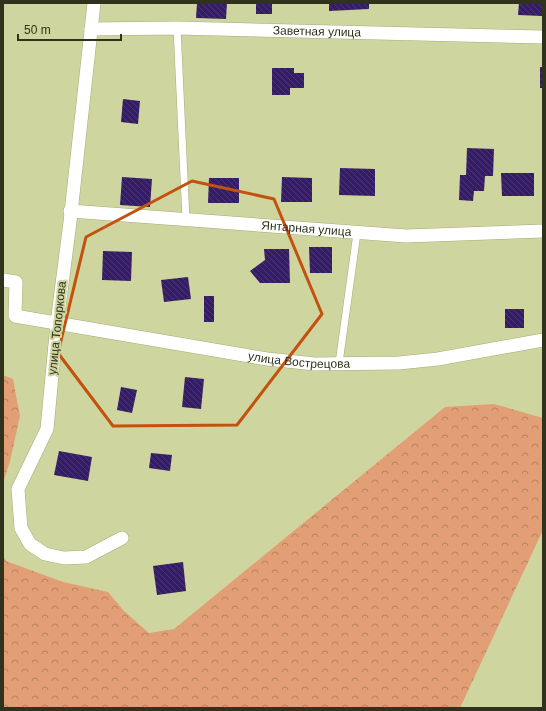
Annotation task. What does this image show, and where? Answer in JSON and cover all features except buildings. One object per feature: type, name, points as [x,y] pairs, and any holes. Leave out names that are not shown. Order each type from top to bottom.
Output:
[{"type":"street","name":"улица Топоркова","points":[[94,3],[57,323],[47,429],[18,489],[21,528],[30,544],[45,554],[64,558],[86,557],[122,538]]},
{"type":"street","name":"Заветная улица","points":[[91,29],[177,28],[543,37]]},
{"type":"street","name":"Янтарная улица","points":[[70,211],[406,236],[543,231]]},
{"type":"street","name":"улица Вострецова","points":[[3,280],[16,282],[15,316],[267,359],[315,364],[398,363],[438,359],[543,340]]},
{"type":"lane","points":[[177,28],[186,220]]},
{"type":"lane","points":[[340,363],[357,232]]},
{"type":"highlighted area","points":[[192,181],[274,199],[322,314],[237,425],[113,426],[58,353],[86,237]]},
{"type":"green space","points":[[3,375],[13,379],[20,416],[10,461],[3,483]]},
{"type":"green space","points":[[494,404],[543,418],[543,530],[460,708],[3,708],[3,556],[6,561],[63,582],[108,592],[124,611],[149,633],[174,629],[445,407]]}]
